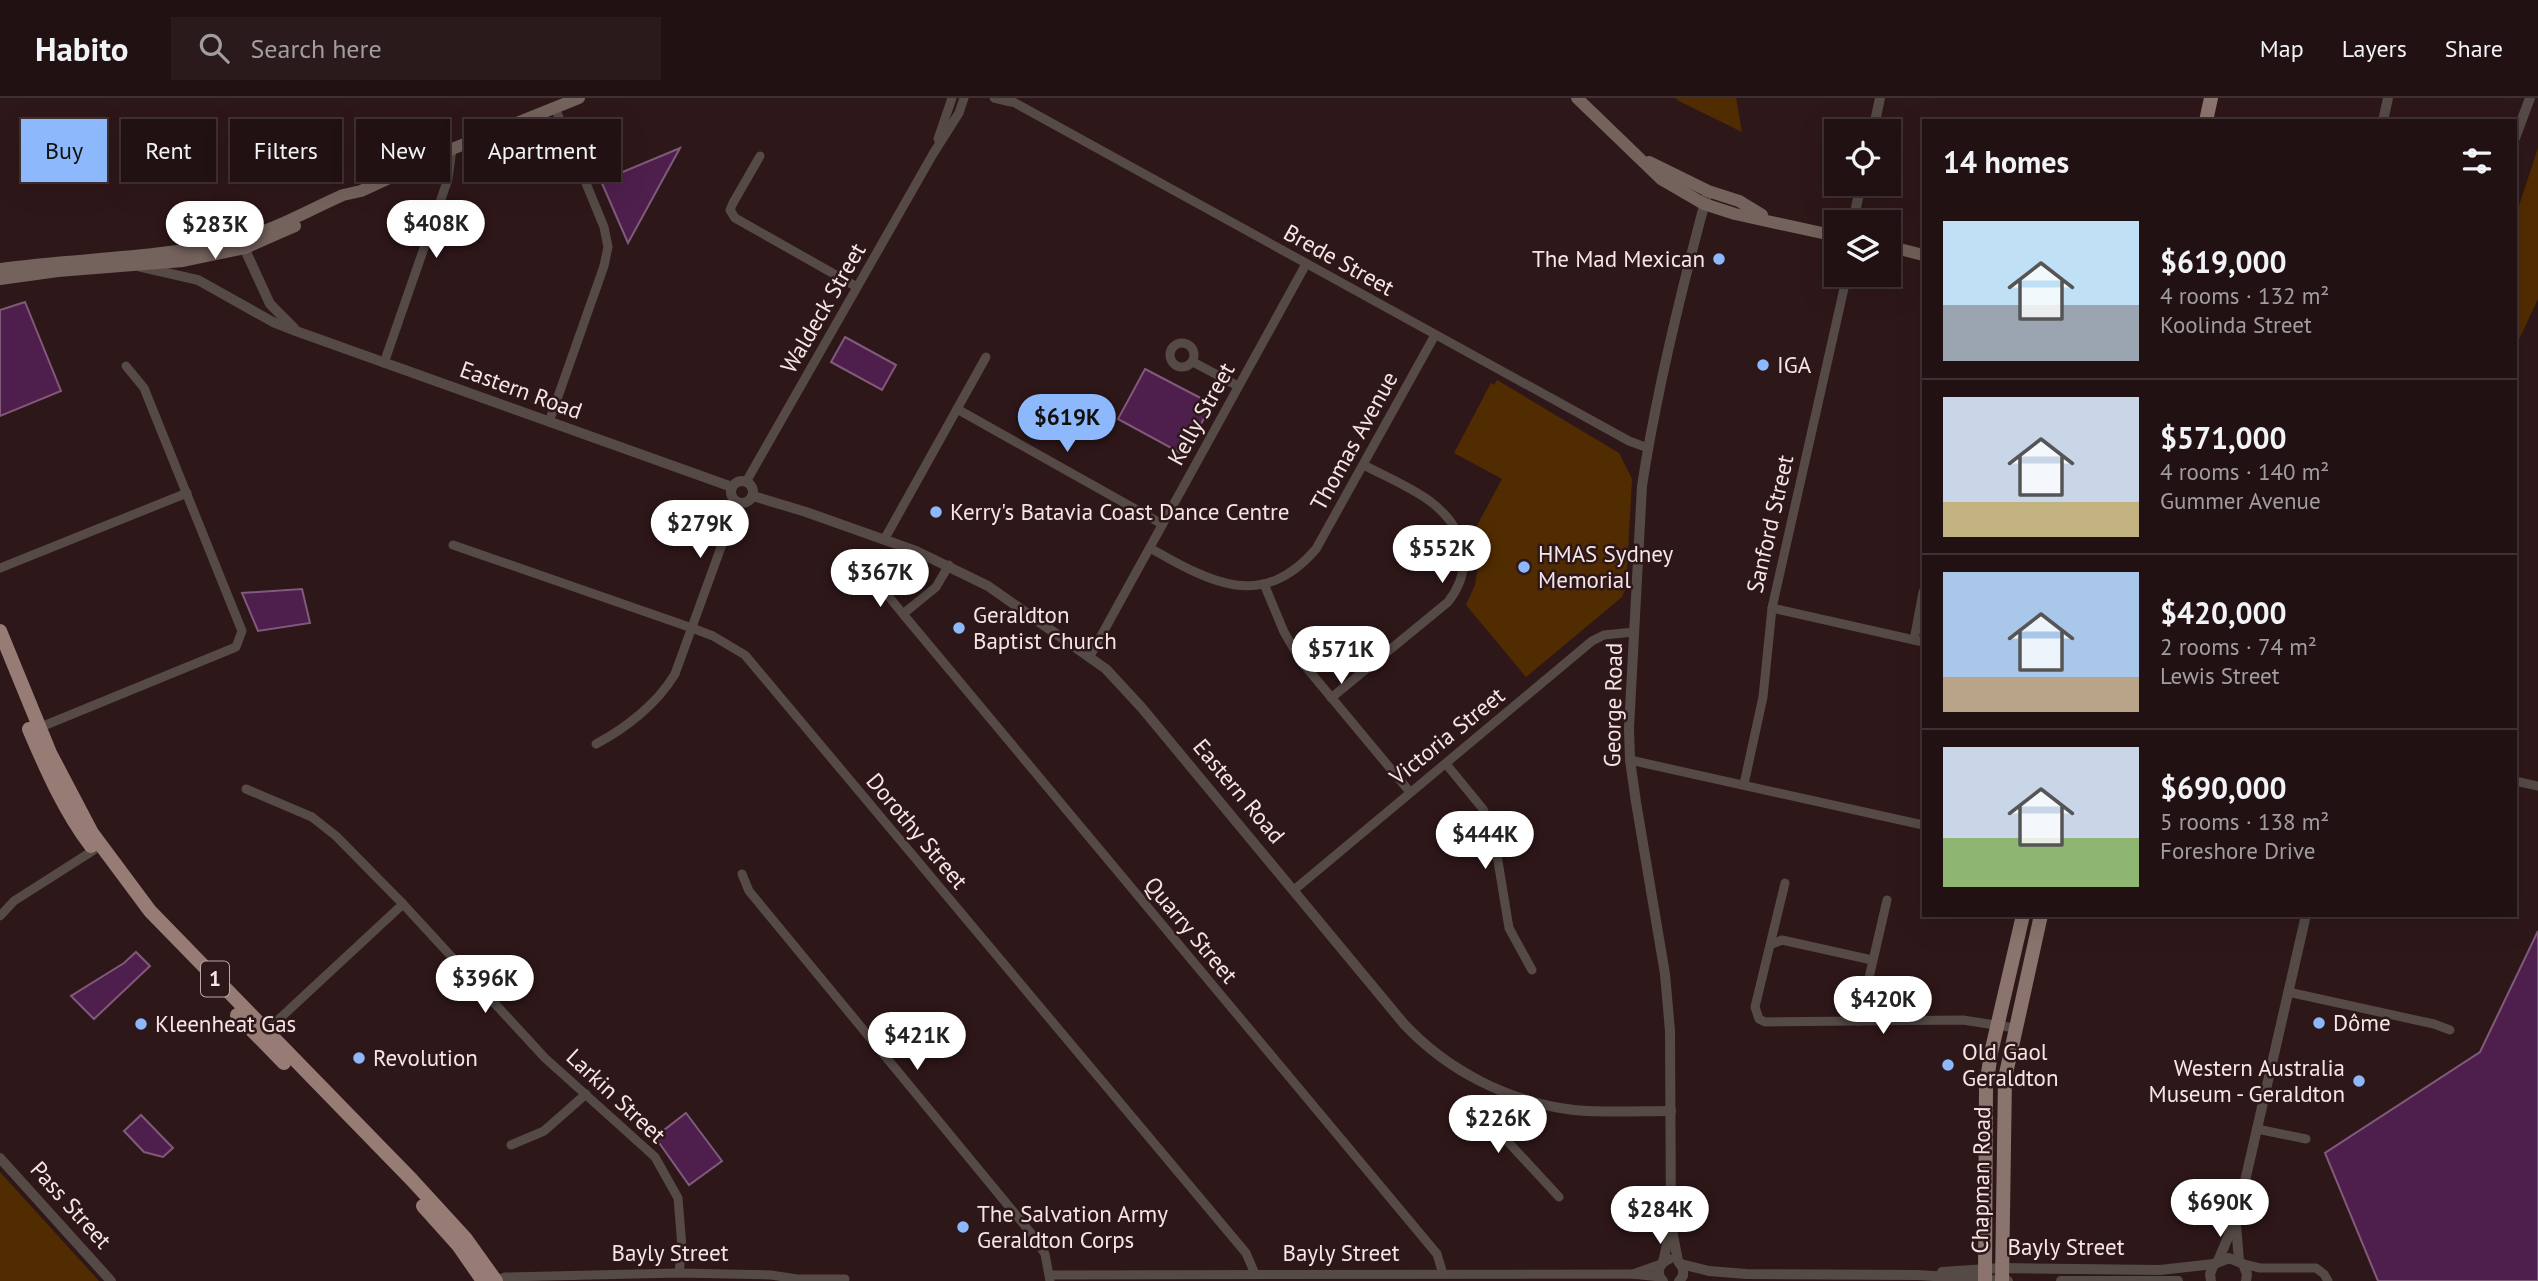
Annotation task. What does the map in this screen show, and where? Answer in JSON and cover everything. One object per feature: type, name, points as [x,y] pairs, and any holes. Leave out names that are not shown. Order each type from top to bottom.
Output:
[{"type":"highway","name":"1","points":[[0,631],[34,729],[40,756],[80,831],[94,850],[152,926],[466,1239],[496,1281]]},
{"type":"highway","name":"1","points":[[0,657],[34,729],[92,833],[150,911],[406,1186],[458,1245],[483,1281]]},
{"type":"main road","points":[[0,279],[58,271],[183,261],[242,243],[343,195],[360,191],[452,149],[579,98]]},
{"type":"main road","points":[[1577,98],[1661,179],[1704,204],[1735,214],[1824,233]]},
{"type":"main road","points":[[2206,119],[2211,98]]},
{"type":"main road","points":[[1640,158],[1708,191],[1739,201],[1769,220]]},
{"type":"main road","points":[[0,270],[49,262],[242,243]]},
{"type":"main road","points":[[1901,249],[1922,255]]},
{"type":"main road","name":"Chapman Road","points":[[1985,1277],[1986,1087],[1997,1025],[2023,917]]},
{"type":"main road","name":"Chapman Road","points":[[2004,1278],[2005,1078],[2041,917]]},
{"type":"street","name":"Waldeck Street","points":[[933,154],[952,98]]},
{"type":"street","name":"Waldeck Street","points":[[746,482],[959,113],[964,98]]},
{"type":"street","name":"Brede Street","points":[[994,98],[1009,100],[1629,441],[1648,448]]},
{"type":"street","points":[[1876,119],[1880,98]]},
{"type":"street","points":[[2383,119],[2388,98]]},
{"type":"street","points":[[2517,133],[2530,98]]},
{"type":"street","points":[[549,422],[604,267],[608,247],[604,226],[555,108]]},
{"type":"street","points":[[384,363],[448,179],[452,149]]},
{"type":"street","points":[[760,156],[733,202],[730,210],[735,218],[858,287]]},
{"type":"street","name":"George Road","points":[[1680,1280],[1684,1272],[1671,1225],[1671,1031],[1665,974],[1630,760],[1629,728],[1642,486],[1648,448],[1708,191]]},
{"type":"street","name":"Eastern Road","points":[[242,243],[270,303],[296,331]]},
{"type":"street","name":"Kelly Street","points":[[1090,656],[1306,264]]},
{"type":"street","name":"Eastern Road","points":[[135,266],[198,280],[273,322],[296,331],[732,487]]},
{"type":"street","name":"Sanford Street","points":[[1744,784],[1763,697],[1772,608],[1844,287]]},
{"type":"street","name":"Thomas Avenue","points":[[1150,548],[1202,577],[1238,587],[1264,584],[1294,571],[1310,556],[1364,465],[1435,335]]},
{"type":"street","points":[[884,540],[986,356]]},
{"type":"street","points":[[1193,362],[1238,386]]},
{"type":"street","points":[[34,729],[236,647],[242,631],[144,388],[126,366]]},
{"type":"street","points":[[957,409],[1163,524]]},
{"type":"street","points":[[1331,698],[1448,602],[1464,572],[1465,559],[1458,535],[1443,513],[1430,501],[1364,465]]},
{"type":"street","points":[[740,481],[746,482],[752,486],[753,496],[748,502],[737,503],[731,494],[732,487],[740,481]]},
{"type":"street","points":[[0,568],[187,493]]},
{"type":"street","name":"Eastern Road","points":[[753,496],[806,512],[949,565],[988,586],[1090,656],[1136,701],[1417,1038],[1459,1069],[1506,1093],[1573,1110],[1671,1111]]},
{"type":"street","points":[[596,744],[616,733],[664,693],[675,674],[737,503]]},
{"type":"street","name":"Dorothy Street","points":[[453,545],[692,628],[713,636],[745,655],[1237,1243],[1246,1254],[1255,1274]]},
{"type":"street","points":[[903,614],[936,587],[949,565]]},
{"type":"street","points":[[1264,584],[1292,647],[1410,792]]},
{"type":"street","name":"Quarry Street","points":[[880,586],[1437,1254],[1443,1274]]},
{"type":"street","points":[[1772,608],[1919,641],[1922,604]]},
{"type":"street","name":"Victoria Street","points":[[1294,890],[1592,641],[1604,635],[1634,632]]},
{"type":"street","points":[[1630,760],[1922,825]]},
{"type":"street","points":[[1446,764],[1483,809],[1493,831],[1509,928],[1532,970]]},
{"type":"street","points":[[2517,781],[2538,786]]},
{"type":"street","name":"Larkin Street","points":[[246,789],[312,817],[336,836],[403,904],[545,1058],[655,1157],[678,1198],[682,1247],[679,1273]]},
{"type":"street","points":[[0,916],[14,901],[94,850]]},
{"type":"street","points":[[742,874],[749,891],[1035,1238],[1045,1254],[1051,1278]]},
{"type":"street","points":[[1785,883],[1755,1007],[1759,1019],[1765,1022],[1963,1020],[2015,1028]]},
{"type":"street","points":[[1859,1021],[1887,900]]},
{"type":"street","points":[[263,1034],[403,904]]},
{"type":"street","points":[[2246,1281],[2247,1274],[2241,1263],[2236,1237],[2237,1216],[2306,917]]},
{"type":"street","points":[[1772,944],[1782,940],[1872,960]]},
{"type":"street","points":[[2288,992],[2434,1024],[2450,1030]]},
{"type":"street","points":[[1506,1093],[1497,1123],[1498,1131],[1559,1197]]},
{"type":"street","points":[[511,1144],[544,1131],[586,1094]]},
{"type":"street","points":[[2257,1129],[2305,1139]]},
{"type":"street","name":"Pass Street","points":[[0,1158],[111,1281]]},
{"type":"street","points":[[2211,1281],[2210,1274],[2237,1216]]},
{"type":"street","name":"George Road","points":[[1662,1280],[1659,1269],[1671,1225]]},
{"type":"street","name":"Bayly Street","points":[[1632,1275],[1670,1259],[1709,1271],[1746,1274],[2004,1278],[2087,1268],[2160,1270],[2216,1263],[2229,1258],[2241,1263]]},
{"type":"street","points":[[2241,1263],[2260,1268],[2316,1268],[2328,1281]]},
{"type":"street","points":[[2086,1281],[2087,1268]]},
{"type":"street","points":[[2103,1281],[2104,1268]]},
{"type":"street","name":"Bayly Street","points":[[1680,1280],[1709,1271]]},
{"type":"street","name":"Bayly Street","points":[[496,1281],[505,1277],[679,1273],[845,1279]]},
{"type":"street","name":"Bayly Street","points":[[1051,1278],[1198,1278],[1255,1274],[1345,1278],[1443,1274],[1632,1275],[1662,1280]]},
{"type":"street","name":"Bayly Street","points":[[2061,1281],[2178,1281]]},
{"type":"shaded area","points":[[1676,98],[1736,98],[1742,132],[1677,100]]},
{"type":"shaded area","points":[[680,148],[628,243],[601,182],[621,182],[621,173]]},
{"type":"shaded area","points":[[2538,148],[2538,299],[2517,344],[2517,212]]},
{"type":"shaded area","points":[[25,302],[61,391],[0,416],[0,310]]},
{"type":"shaded area","points":[[845,337],[896,365],[882,390],[831,362]]},
{"type":"shaded area","points":[[1145,369],[1212,404],[1184,455],[1118,419]]},
{"type":"shaded area","points":[[1497,380],[1619,453],[1632,479],[1626,588],[1622,597],[1526,677],[1466,605],[1475,585],[1478,566],[1473,533],[1502,479],[1454,453],[1491,383],[1494,385]]},
{"type":"shaded area","points":[[302,589],[310,623],[258,631],[242,593]]},
{"type":"shaded area","points":[[2538,931],[2538,1281],[2378,1281],[2325,1153],[2480,1052]]},
{"type":"shaded area","points":[[136,952],[150,966],[94,1019],[71,996],[124,963]]},
{"type":"shaded area","points":[[686,1113],[722,1161],[689,1185],[655,1137]]},
{"type":"shaded area","points":[[141,1115],[173,1148],[163,1157],[144,1152],[124,1131]]},
{"type":"shaded area","points":[[0,1172],[99,1281],[0,1281]]},
{"type":"place","name":"The Mad Mexican","points":[[1719,259]]},
{"type":"place","name":"IGA","points":[[1763,365]]},
{"type":"place","name":"Kerry's Batavia Coast Dance Centre","points":[[936,512]]},
{"type":"place","name":"HMAS Sydney Memorial","points":[[1524,567]]},
{"type":"place","name":"Geraldton Baptist Church","points":[[959,628]]},
{"type":"place","name":"Dôme","points":[[2319,1023]]},
{"type":"place","name":"Kleenheat Gas","points":[[141,1024]]},
{"type":"place","name":"Revolution","points":[[359,1058]]},
{"type":"place","name":"Old Gaol Geraldton","points":[[1948,1065]]},
{"type":"place","name":"Western Australia Museum - Geraldton","points":[[2359,1081]]},
{"type":"place","name":"The Salvation Army Geraldton Corps","points":[[963,1227]]}]
